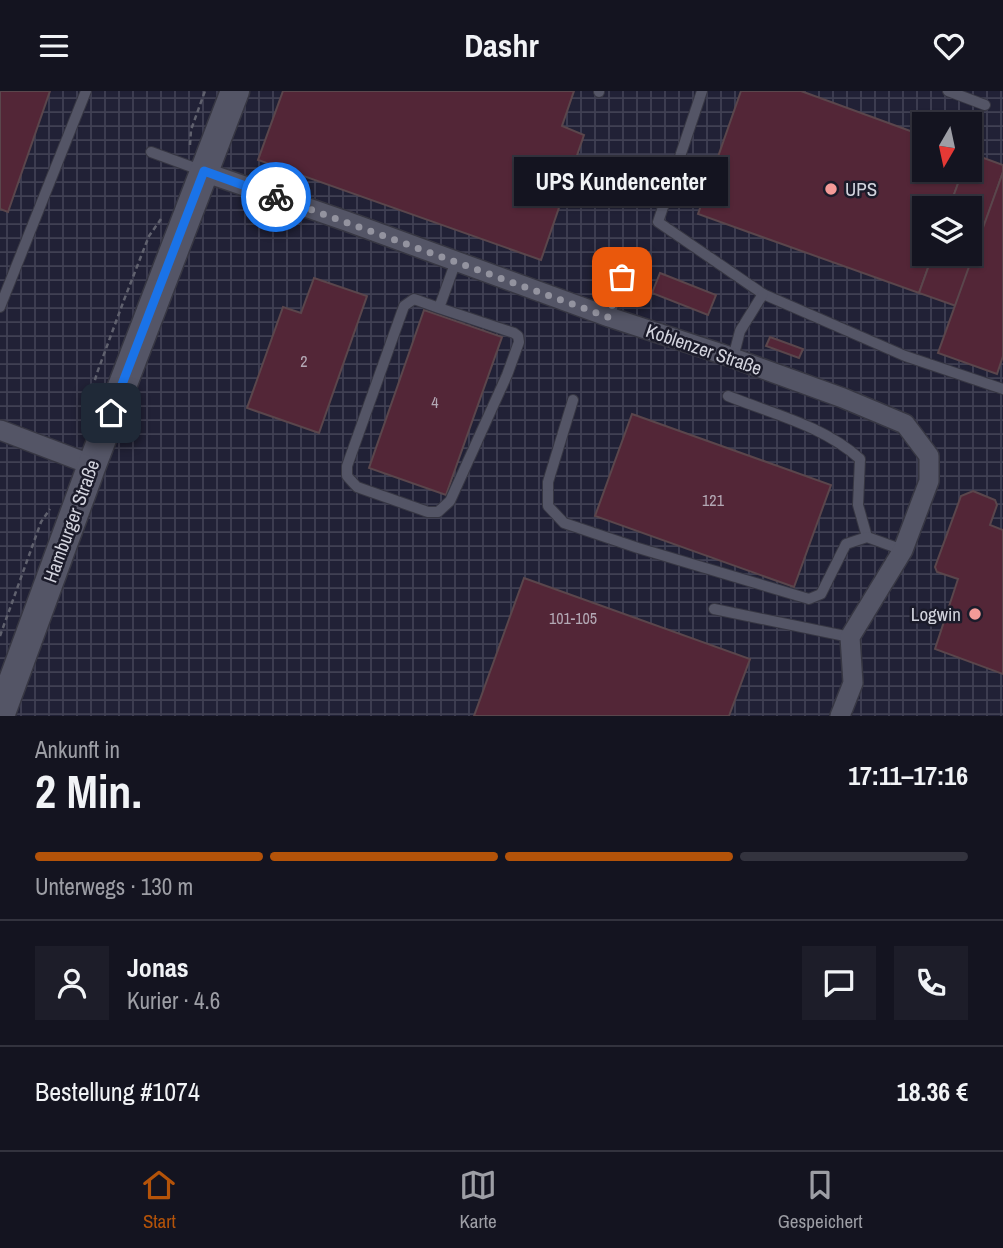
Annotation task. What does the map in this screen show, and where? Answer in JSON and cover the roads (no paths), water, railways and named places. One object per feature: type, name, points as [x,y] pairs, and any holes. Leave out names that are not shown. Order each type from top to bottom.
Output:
[{"type":"street","name":"Hamburger Straße","points":[[0,716],[81,461],[193,167],[235,91]]},
{"type":"street","name":"Koblenzer Straße","points":[[193,167],[608,317],[733,358],[905,424],[929,456],[929,481],[903,550]]},
{"type":"street","points":[[0,430],[81,461]]},
{"type":"street","points":[[840,716],[853,683],[850,637],[903,550]]},
{"type":"lane","points":[[0,307],[86,91]]},
{"type":"lane","points":[[702,91],[658,222],[763,293],[905,356],[1003,389]]},
{"type":"lane","points":[[948,91],[985,105]]},
{"type":"lane","points":[[151,152],[193,167]]},
{"type":"lane","points":[[439,308],[456,261]]},
{"type":"lane","points":[[608,317],[627,264]]},
{"type":"lane","points":[[733,358],[740,331],[763,293]]},
{"type":"lane","points":[[414,299],[439,308],[514,333],[519,342],[450,502],[438,512],[428,512],[357,487],[347,476],[348,466],[404,306],[414,299]]},
{"type":"lane","points":[[728,397],[816,430],[842,443],[860,459],[858,505],[867,537]]},
{"type":"lane","points":[[573,400],[548,482],[548,506],[564,523],[809,599],[821,594],[846,544],[867,537],[903,550]]},
{"type":"lane","points":[[713,609],[850,637]]},
{"type":"place","name":"UPS","points":[[831,189]]},
{"type":"place","name":"UPS Kundencenter","points":[[622,277]]},
{"type":"place","name":"Logwin","points":[[975,614]]}]
